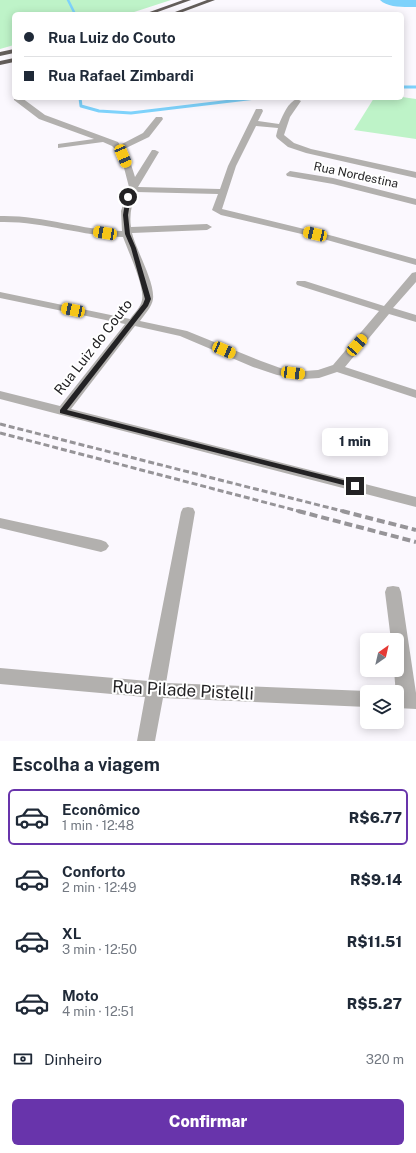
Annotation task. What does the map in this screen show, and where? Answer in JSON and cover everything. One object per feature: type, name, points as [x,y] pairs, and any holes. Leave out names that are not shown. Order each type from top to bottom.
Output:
[{"type":"highway","points":[[153,12],[188,0]]},
{"type":"highway","points":[[177,12],[212,0]]},
{"type":"highway","points":[[0,54],[12,51]]},
{"type":"highway","points":[[0,63],[12,60]]},
{"type":"street","points":[[20,100],[42,117],[76,131],[105,140],[120,148],[126,163],[132,188],[222,192]]},
{"type":"street","points":[[297,101],[290,109],[281,126],[280,136],[290,145],[416,175]]},
{"type":"street","points":[[259,111],[232,166],[217,208],[220,212],[415,260]]},
{"type":"street","points":[[120,148],[146,136],[159,119]]},
{"type":"street","points":[[253,123],[281,126]]},
{"type":"street","points":[[61,146],[105,140]]},
{"type":"street","name":"Rua Luiz do Couto","points":[[63,411],[146,304],[148,299],[134,248],[127,232],[126,207],[132,188],[155,152]]},
{"type":"street","name":"Rua Nordestina","points":[[290,174],[347,184],[416,202]]},
{"type":"street","points":[[0,219],[26,218],[105,233],[207,227]]},
{"type":"street","points":[[0,295],[183,333],[257,364],[281,372],[304,375],[319,374],[337,368],[416,275]]},
{"type":"street","points":[[301,283],[416,320]]},
{"type":"street","points":[[337,368],[416,394]]},
{"type":"street","points":[[0,396],[416,502]]},
{"type":"street","points":[[146,741],[188,512]]},
{"type":"street","points":[[0,523],[101,546]]},
{"type":"street","points":[[393,592],[407,701]]},
{"type":"street","name":"Rua Pilade Pistelli","points":[[0,676],[156,690],[360,699]]},
{"type":"green space","points":[[0,0],[171,0],[134,12],[12,12],[12,46],[0,49]]},
{"type":"green space","points":[[404,97],[416,99],[416,139],[354,130],[373,100],[404,100]]},
{"type":"water","points":[[380,0],[416,0],[416,7],[392,6],[383,3]]},
{"type":"waterway","points":[[68,0],[74,12]]},
{"type":"waterway","points":[[404,87],[416,87]]},
{"type":"waterway","points":[[80,100],[81,106],[99,111],[131,113],[239,100]]},
{"type":"railway","points":[[0,424],[346,512]]},
{"type":"railway","points":[[0,433],[302,512]]},
{"type":"railway","points":[[298,511],[416,542]]},
{"type":"railway","points":[[342,511],[416,530]]},
{"type":"route","points":[[128,197],[125,215],[127,234],[134,248],[148,294],[148,299],[146,304],[63,411],[355,486]]}]
